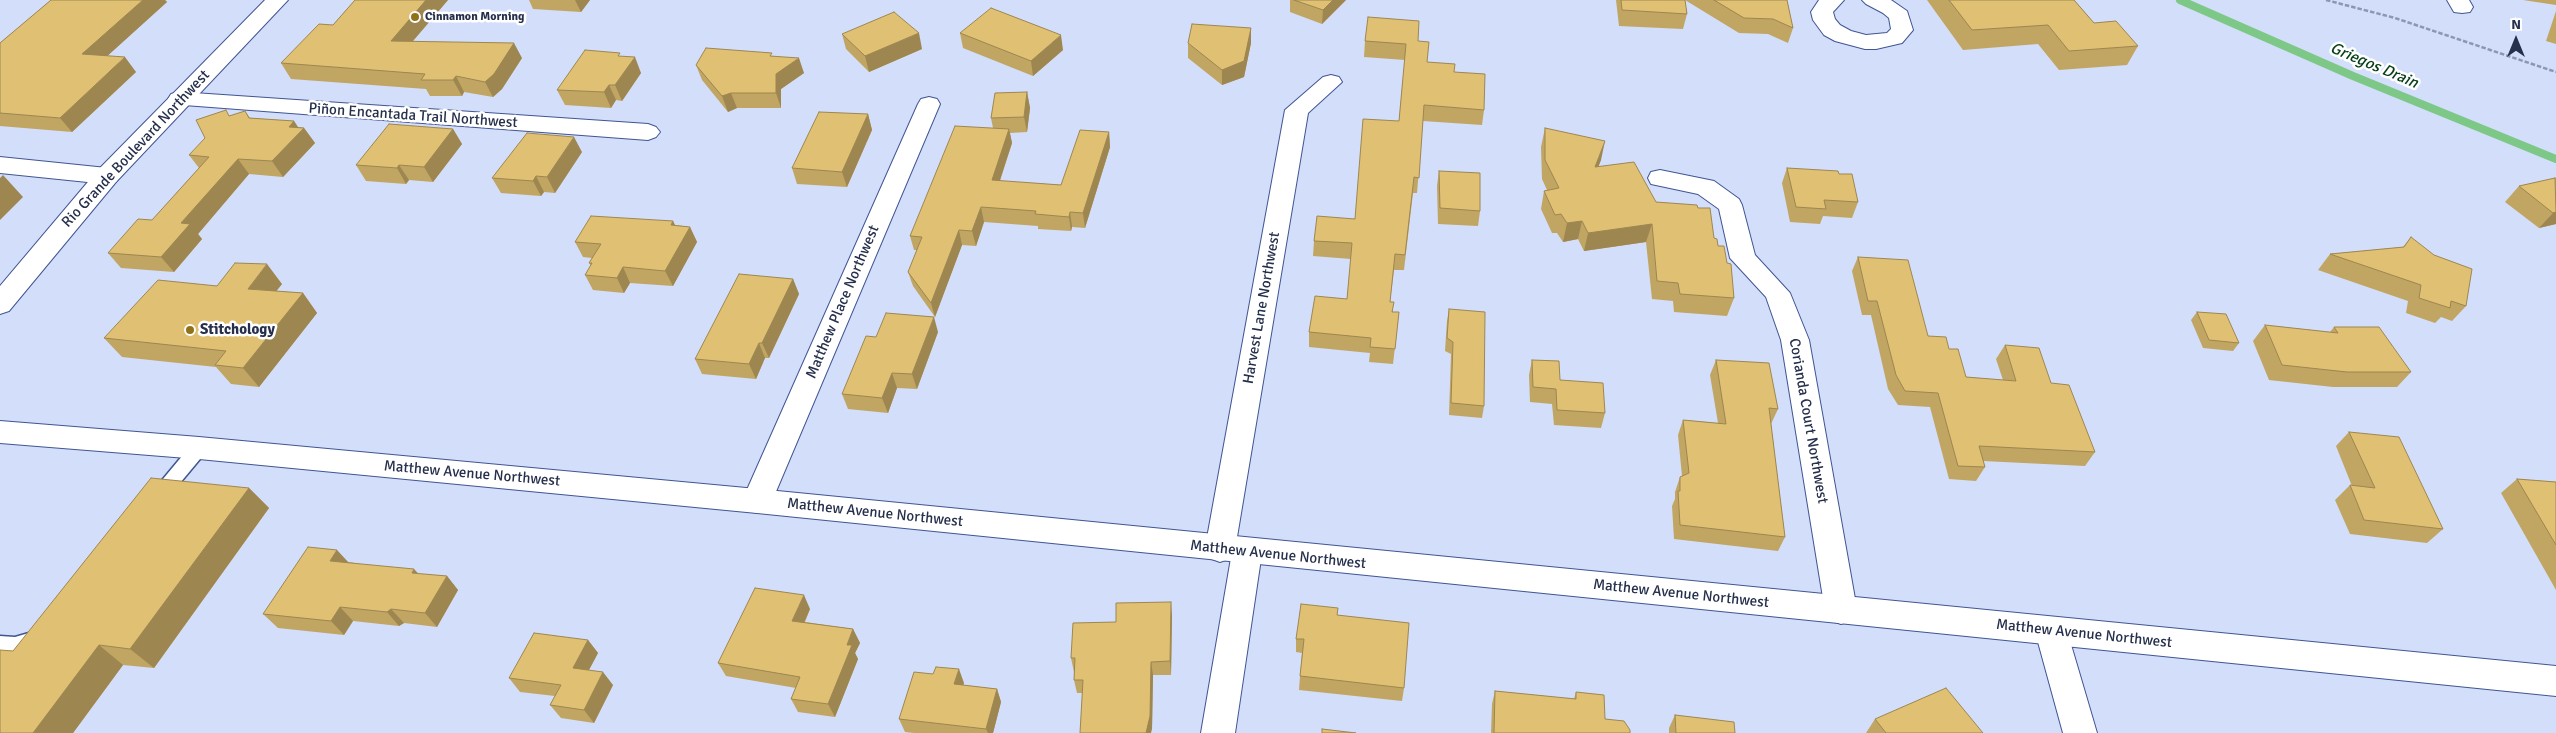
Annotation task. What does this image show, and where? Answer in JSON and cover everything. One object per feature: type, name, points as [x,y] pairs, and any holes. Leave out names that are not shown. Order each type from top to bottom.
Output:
[{"type":"street","name":"Rio Grande Boulevard Northwest","points":[[0,304],[107,176],[276,0]]},
{"type":"street","points":[[1833,0],[1826,5],[1822,12],[1824,20],[1832,30],[1843,36],[1865,42],[1876,42],[1894,38],[1902,30],[1899,16],[1891,8],[1873,0]]},
{"type":"street","name":"Harvest Lane Northwest","points":[[1218,733],[1233,551],[1297,110],[1331,82]]},
{"type":"street","name":"Piñon Encantada Trail Northwest","points":[[179,99],[648,132]]},
{"type":"street","name":"Matthew Place Northwest","points":[[757,501],[929,104]]},
{"type":"street","points":[[0,166],[107,176]]},
{"type":"street","name":"Corianda Court Northwest","points":[[1660,178],[1705,187],[1730,205],[1743,258],[1777,293],[1795,340],[1841,610]]},
{"type":"street","name":"Matthew Avenue Northwest","points":[[0,432],[199,448],[757,501],[1233,551],[2556,681]]},
{"type":"street","points":[[2051,631],[2080,733]]},
{"type":"lane","points":[[150,508],[199,448]]},
{"type":"lane","points":[[0,644],[15,645],[47,636],[53,628]]},
{"type":"path","points":[[2326,0],[2396,18],[2491,52],[2556,72]]},
{"type":"building","points":[[51,0],[143,0],[82,54],[125,57],[60,118],[0,113],[0,43]]},
{"type":"building","points":[[355,0],[426,0],[391,41],[514,43],[494,74],[485,82],[456,76],[453,80],[421,80],[425,74],[281,63],[319,24],[333,25]]},
{"type":"building","points":[[1294,0],[1333,0],[1323,10]]},
{"type":"building","points":[[1621,0],[1685,0],[1687,14],[1622,10]]},
{"type":"building","points":[[1714,0],[1787,0],[1793,28],[1773,19],[1744,18]]},
{"type":"building","points":[[1949,0],[2074,0],[2094,23],[2116,21],[2138,46],[2069,51],[2048,25],[1972,30]]},
{"type":"building","points":[[991,8],[1061,35],[1031,61],[960,33]]},
{"type":"building","points":[[894,12],[919,33],[865,56],[842,34]]},
{"type":"building","points":[[1368,17],[1419,21],[1418,41],[1429,42],[1427,62],[1455,64],[1454,72],[1485,74],[1484,110],[1424,105],[1419,178],[1414,177],[1405,255],[1395,254],[1390,302],[1394,302],[1392,312],[1399,312],[1395,349],[1370,347],[1371,338],[1309,332],[1315,296],[1347,299],[1352,243],[1314,241],[1317,216],[1355,219],[1363,119],[1399,121],[1406,44],[1365,41]]},
{"type":"building","points":[[1192,24],[1251,28],[1244,61],[1222,70],[1188,43]]},
{"type":"building","points":[[706,48],[772,53],[770,56],[799,58],[776,74],[776,93],[731,93],[722,96],[696,65]]},
{"type":"building","points":[[585,50],[620,53],[618,56],[635,57],[615,85],[609,85],[604,92],[557,90]]},
{"type":"building","points":[[1027,92],[1024,117],[991,118],[995,93]]},
{"type":"building","points":[[226,110],[229,116],[245,111],[249,118],[294,121],[289,127],[304,128],[272,161],[238,159],[181,223],[190,224],[161,257],[108,253],[138,219],[152,220],[209,157],[189,155],[205,138],[196,120]]},
{"type":"building","points":[[819,112],[868,114],[842,172],[792,168]]},
{"type":"building","points":[[389,124],[453,129],[424,167],[399,165],[397,168],[356,165]]},
{"type":"building","points":[[955,126],[1009,129],[992,180],[1061,185],[1080,130],[1109,132],[1083,213],[1070,212],[1069,217],[1035,214],[1036,211],[981,207],[972,231],[959,230],[931,303],[908,272],[922,237],[910,236]]},
{"type":"building","points":[[1545,128],[1605,141],[1595,167],[1634,162],[1656,202],[1697,205],[1698,208],[1710,208],[1714,238],[1717,239],[1718,246],[1724,246],[1727,263],[1731,264],[1734,298],[1680,294],[1678,283],[1657,281],[1652,224],[1588,233],[1582,221],[1567,223],[1561,214],[1555,215],[1544,191],[1559,188],[1545,160]]},
{"type":"building","points":[[527,133],[574,137],[547,177],[536,176],[533,181],[492,178]]},
{"type":"building","points":[[1787,168],[1838,171],[1839,174],[1852,174],[1858,202],[1824,200],[1826,209],[1796,207]]},
{"type":"building","points":[[1439,171],[1480,173],[1480,211],[1440,208]]},
{"type":"building","points":[[2555,178],[2556,212],[2553,213],[2519,186]]},
{"type":"building","points":[[591,216],[673,221],[671,225],[690,227],[665,271],[623,267],[617,278],[585,275],[592,263],[589,263],[601,244],[575,242]]},
{"type":"building","points":[[2411,237],[2434,255],[2472,269],[2466,306],[2451,301],[2450,308],[2419,298],[2421,285],[2330,254],[2404,247]]},
{"type":"building","points":[[1858,257],[1908,260],[1928,336],[1946,337],[1949,349],[1958,349],[1966,377],[2016,381],[2005,345],[2039,348],[2051,383],[2069,385],[2095,452],[1979,446],[1985,467],[1958,466],[1938,393],[1905,391],[1896,375],[1877,301],[1868,301]]},
{"type":"building","points":[[235,263],[267,264],[248,289],[303,293],[243,368],[215,365],[226,351],[104,338],[158,280],[217,286]]},
{"type":"building","points":[[739,274],[793,279],[762,343],[759,343],[749,364],[695,359]]},
{"type":"building","points":[[1449,309],[1485,312],[1484,406],[1451,403],[1453,342],[1447,338]]},
{"type":"building","points":[[2197,312],[2226,314],[2239,343],[2209,340]]},
{"type":"building","points":[[886,313],[934,317],[912,374],[892,373],[882,398],[842,394],[866,336],[876,337]]},
{"type":"building","points":[[2265,325],[2338,333],[2334,327],[2379,327],[2411,372],[2347,372],[2282,365]]},
{"type":"building","points":[[1532,360],[1559,361],[1560,380],[1603,383],[1605,413],[1557,410],[1556,389],[1533,387]]},
{"type":"building","points":[[1716,360],[1769,363],[1778,409],[1769,408],[1785,537],[1680,525],[1678,491],[1680,491],[1680,477],[1689,473],[1683,420],[1726,424]]},
{"type":"building","points":[[2349,432],[2399,437],[2443,529],[2364,520],[2350,485],[2375,488]]},
{"type":"building","points":[[151,478],[249,488],[130,649],[99,645],[33,733],[0,733],[0,650],[13,651]]},
{"type":"building","points":[[2517,479],[2556,482],[2556,545]]},
{"type":"building","points":[[308,547],[337,550],[330,561],[414,569],[412,573],[447,576],[425,613],[391,609],[387,612],[340,607],[331,621],[263,614]]},
{"type":"building","points":[[755,588],[804,595],[792,621],[853,629],[847,645],[852,645],[828,704],[791,699],[800,677],[718,663]]},
{"type":"building","points":[[1171,602],[1170,661],[1151,662],[1150,716],[1146,733],[1080,733],[1083,680],[1074,680],[1075,658],[1071,658],[1073,623],[1116,622],[1116,603]]},
{"type":"building","points":[[1301,604],[1338,608],[1337,615],[1409,623],[1404,688],[1300,676],[1304,639],[1296,639]]},
{"type":"building","points":[[534,633],[588,640],[573,668],[603,672],[584,710],[550,705],[561,685],[509,678]]},
{"type":"building","points":[[936,667],[959,669],[954,684],[997,689],[986,729],[899,719],[914,672],[933,674]]},
{"type":"building","points":[[1946,688],[1983,733],[1886,733],[1875,719]]},
{"type":"building","points":[[1495,691],[1576,699],[1576,692],[1604,695],[1605,719],[1624,721],[1630,733],[1494,733]]},
{"type":"building","points":[[1675,715],[1734,722],[1735,733],[1676,733]]},
{"type":"building","points":[[1322,729],[1356,733],[1322,733]]},
{"type":"waterway","name":"Griegos Drain","points":[[2180,0],[2353,76],[2556,159]]},
{"type":"place","name":"Cinnamon Morning","points":[[415,17]]},
{"type":"place","name":"Stitchology","points":[[190,330]]}]
